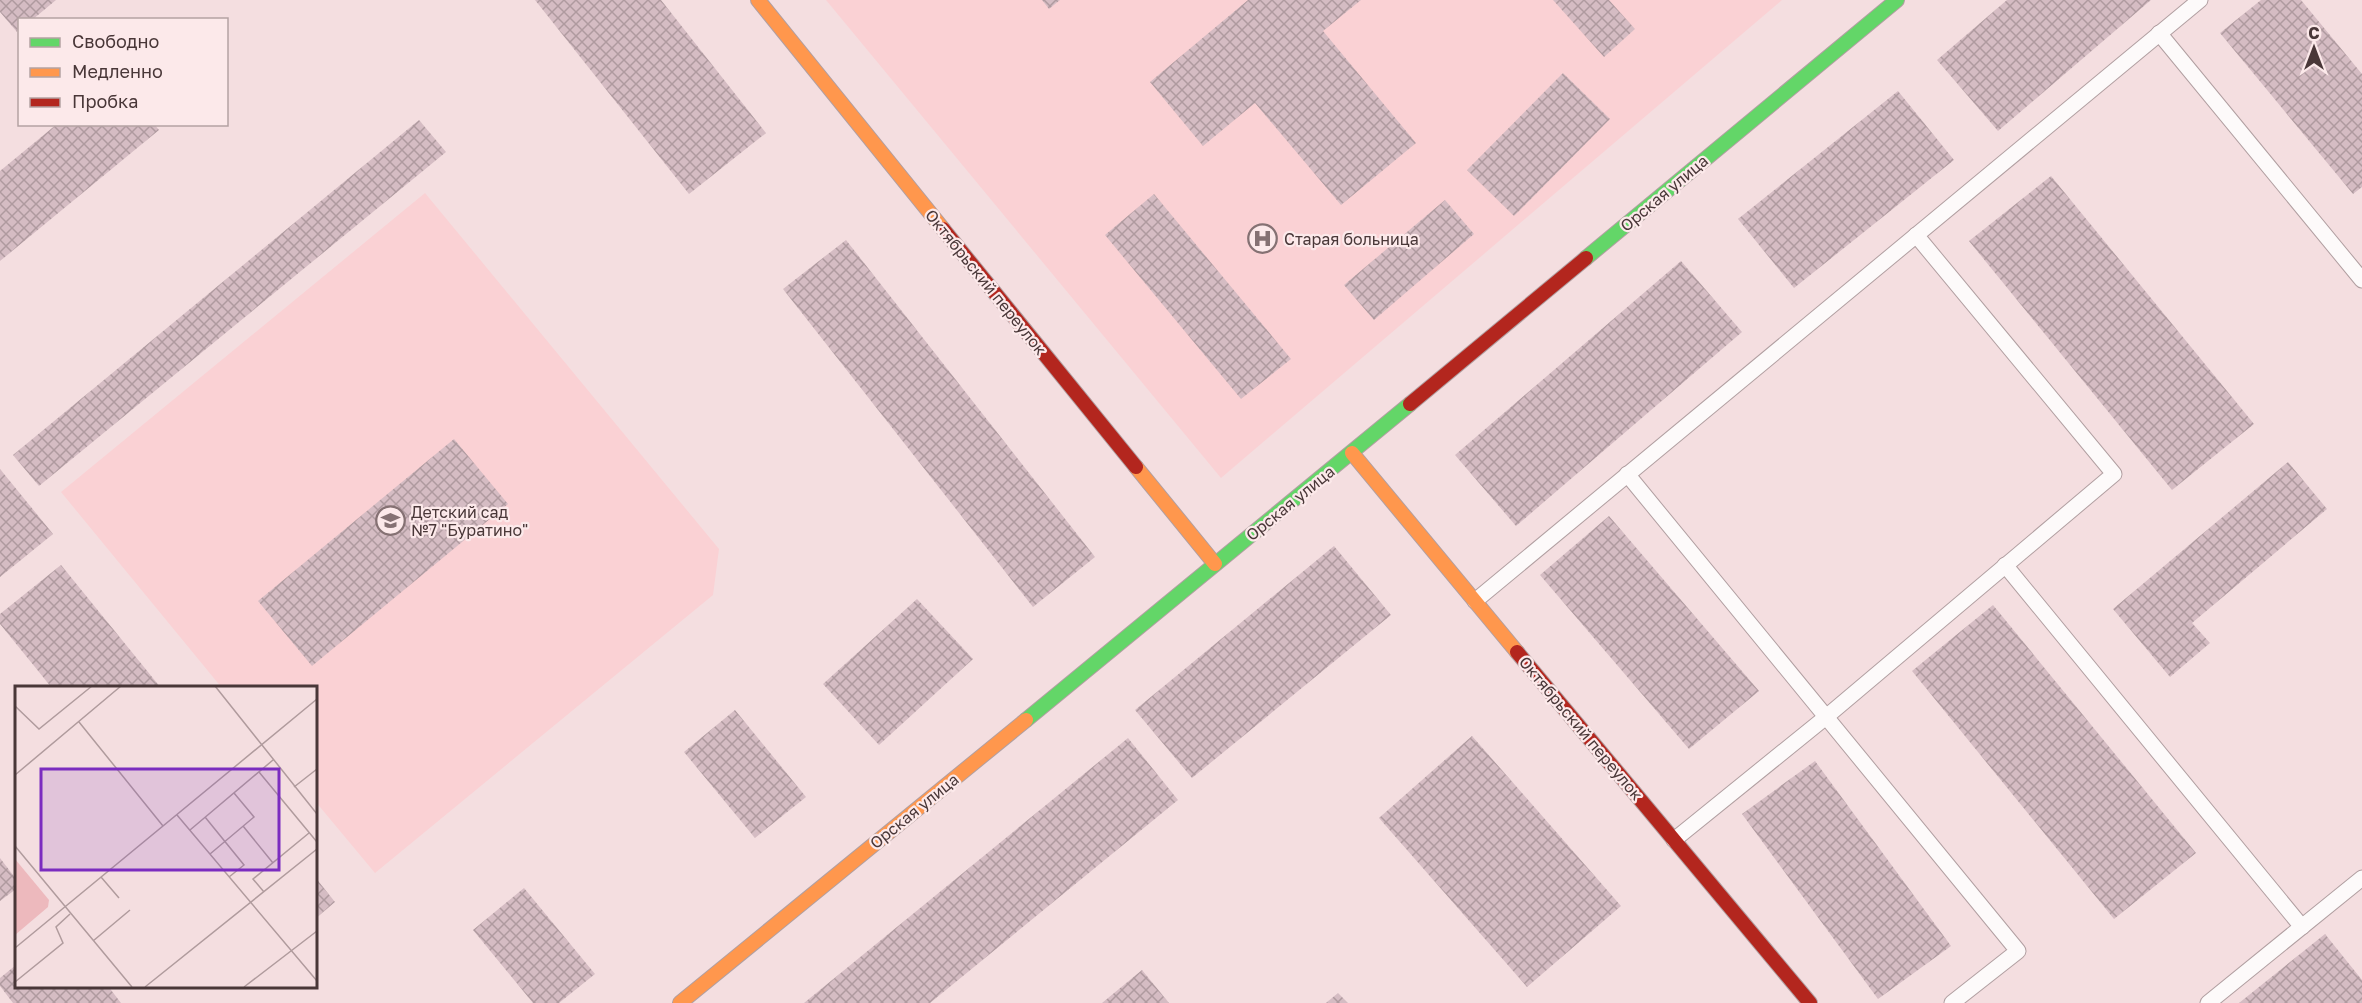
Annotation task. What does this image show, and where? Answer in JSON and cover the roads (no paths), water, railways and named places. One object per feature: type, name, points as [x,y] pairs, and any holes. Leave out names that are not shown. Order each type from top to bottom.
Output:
[{"type":"street","name":"Октябрьский переулок","points":[[758,0],[1215,564]]},
{"type":"street","name":"Орская улица","points":[[680,1003],[1352,453],[1897,0]]},
{"type":"street","name":"Октябрьский переулок","points":[[1352,453],[1810,1003]]},
{"type":"lane","points":[[1475,601],[2200,0]]},
{"type":"lane","points":[[2159,33],[2362,280]]},
{"type":"lane","points":[[1674,840],[1826,717],[2114,474],[1916,235]]},
{"type":"lane","points":[[1627,474],[2018,951],[1952,1003]]},
{"type":"lane","points":[[2005,566],[2302,927]]},
{"type":"lane","points":[[2208,1003],[2362,878]]},
{"type":"place","name":"Старая больница","points":[[1263,239]]},
{"type":"place","name":"Детский сад №7 \"Буратино\"","points":[[390,521]]}]
